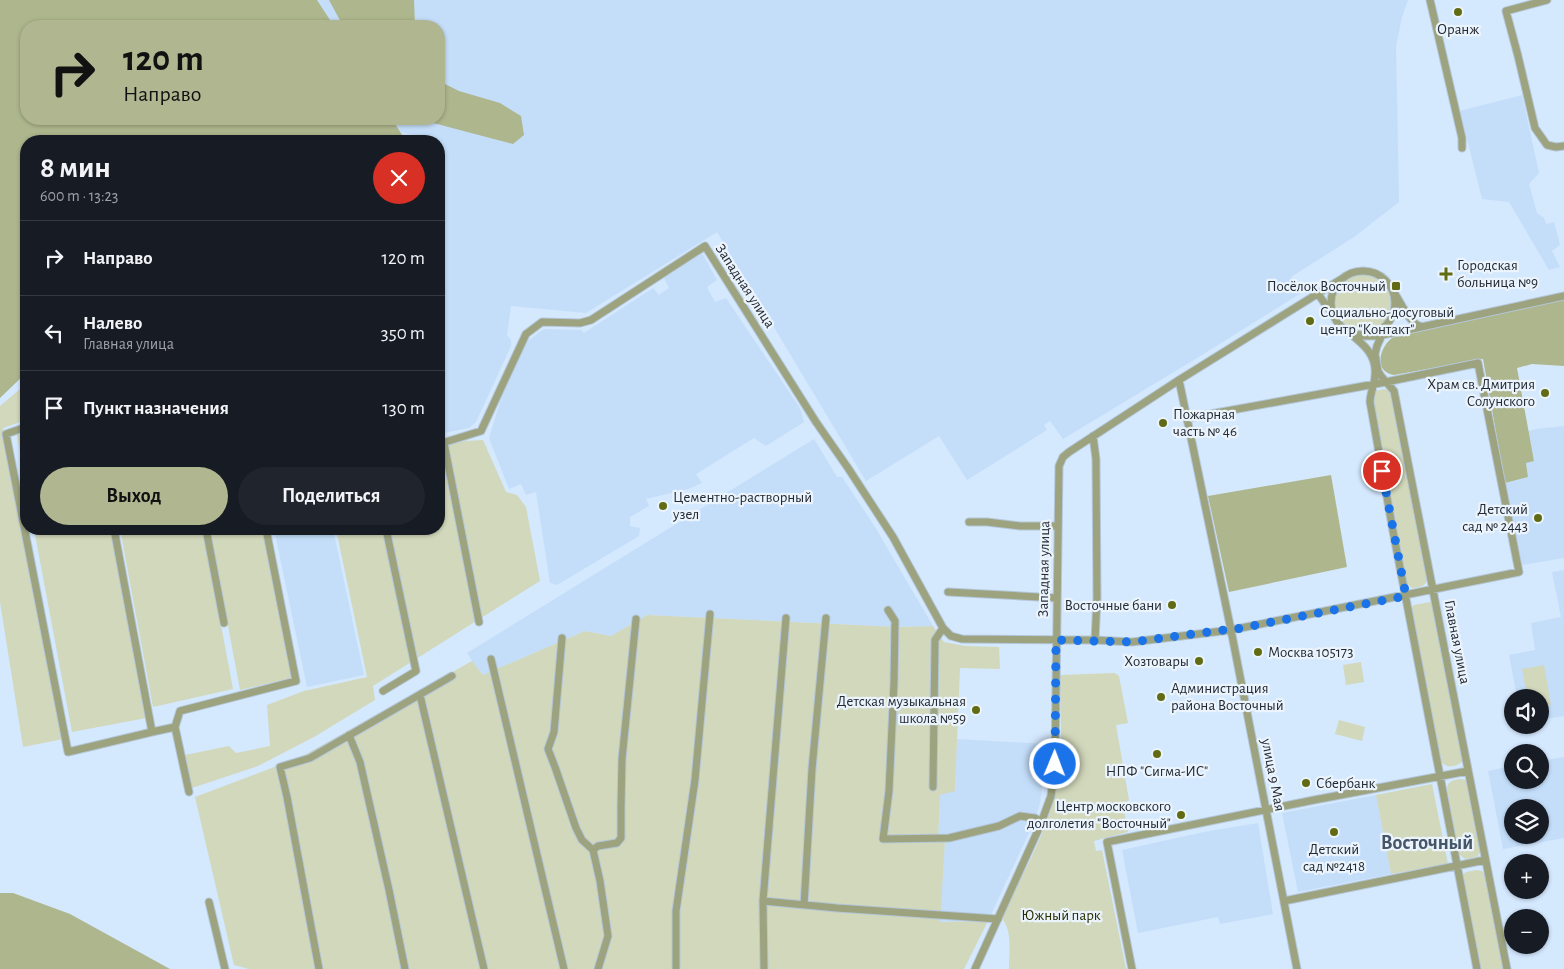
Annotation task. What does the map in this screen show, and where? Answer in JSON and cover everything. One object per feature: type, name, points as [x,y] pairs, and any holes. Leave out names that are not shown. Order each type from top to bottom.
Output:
[{"type":"street","points":[[1430,0],[1462,138],[1462,148]]},
{"type":"street","points":[[1547,0],[1506,11],[1536,128],[1547,145],[1564,146]]},
{"type":"street","name":"Западная улица","points":[[445,443],[481,431],[526,334],[542,322],[580,323],[591,320],[705,246],[816,422],[893,537],[943,628]]},
{"type":"street","points":[[1333,315],[1331,297],[1337,284],[1343,278],[1356,272],[1370,272],[1383,277],[1416,326],[1420,326]]},
{"type":"street","name":"Западная улица","points":[[975,969],[1042,822],[1050,796],[1055,764],[1059,466],[1063,457],[1179,380],[1343,278]]},
{"type":"street","points":[[1364,336],[1376,333],[1392,319],[1396,301],[1393,290]]},
{"type":"street","points":[[1318,294],[1340,326],[1368,349],[1372,355],[1376,372],[1370,394],[1370,402],[1477,969]]},
{"type":"street","points":[[1347,331],[1355,335],[1382,335],[1564,296]]},
{"type":"street","name":"Главная улица","points":[[1386,326],[1377,346],[1378,371],[1394,392],[1507,969]]},
{"type":"street","points":[[933,787],[935,640],[943,628],[951,636],[962,639],[1132,642],[1231,630],[1519,572],[1478,363],[1386,382],[1188,418]]},
{"type":"street","name":"улица 9 Мая","points":[[1179,380],[1231,630],[1297,969]]},
{"type":"street","points":[[20,429],[6,434],[20,506]]},
{"type":"street","points":[[1093,436],[1096,459],[1095,640]]},
{"type":"street","points":[[445,463],[479,622]]},
{"type":"street","points":[[969,522],[1020,526],[1058,526]]},
{"type":"street","points":[[26,535],[68,752],[175,727]]},
{"type":"street","points":[[115,535],[152,732]]},
{"type":"street","points":[[207,535],[224,623]]},
{"type":"street","points":[[189,792],[175,727],[180,711],[296,681],[267,535]]},
{"type":"street","points":[[383,691],[416,671],[387,535]]},
{"type":"street","points":[[948,592],[1057,598]]},
{"type":"street","points":[[888,610],[895,621],[894,674],[889,791],[883,839],[949,838],[998,826],[1020,816],[1035,818],[1042,822]]},
{"type":"street","points":[[676,969],[676,911],[695,780],[710,614]]},
{"type":"street","points":[[764,969],[763,901],[786,618]]},
{"type":"street","points":[[804,905],[812,769],[826,618]]},
{"type":"street","points":[[593,850],[598,846],[617,844],[622,838],[622,759],[636,619]]},
{"type":"street","points":[[562,638],[554,732],[548,749],[576,828],[582,840],[593,850],[600,881],[608,936],[598,969]]},
{"type":"street","points":[[491,659],[564,969]]},
{"type":"street","points":[[319,969],[280,767],[310,758],[452,676]]},
{"type":"street","points":[[420,695],[484,969]]},
{"type":"street","points":[[349,735],[360,762],[405,969]]},
{"type":"street","points":[[1132,969],[1107,842],[1266,809],[1468,772]]},
{"type":"street","points":[[1284,901],[1485,860]]},
{"type":"street","points":[[763,901],[998,919]]},
{"type":"street","points":[[209,902],[225,969]]},
{"type":"shaded area","points":[[317,0],[1408,0],[1402,17],[1396,46],[1399,202],[1354,237],[1291,277],[1301,293],[1063,439],[1050,421],[1044,425],[1047,430],[967,480],[939,436],[866,481],[717,232],[586,313],[511,306],[507,335],[511,340],[511,346],[476,422],[469,428],[445,433],[445,135],[415,135],[400,132],[396,125],[445,125],[445,20],[330,20]]},
{"type":"shaded area","points":[[1522,95],[1539,173],[1529,184],[1537,213],[1544,218],[1546,224],[1554,222],[1560,245],[1552,251],[1560,267],[1549,270],[1509,202],[1482,199],[1460,111]]},
{"type":"shaded area","points":[[702,253],[717,280],[707,287],[715,302],[726,298],[800,408],[804,422],[766,446],[754,438],[696,474],[702,483],[688,489],[646,499],[649,506],[630,517],[630,526],[640,528],[639,536],[557,585],[550,583],[536,492],[526,495],[521,484],[509,489],[489,438],[501,399],[521,352],[529,340],[544,329],[581,330],[584,333],[653,288],[659,295],[669,288],[664,278]]},
{"type":"shaded area","name":"Детский сад № 2443","points":[[1564,426],[1564,558],[1522,565],[1505,483],[1528,477],[1526,463],[1534,460],[1528,431]]},
{"type":"shaded area","points":[[814,439],[837,477],[842,477],[875,527],[933,626],[898,627],[647,615],[611,636],[585,631],[483,675],[472,661],[467,653]]},
{"type":"shaded area","points":[[275,535],[334,535],[364,675],[307,687]]},
{"type":"shaded area","points":[[1564,570],[1564,716],[1549,718],[1549,689],[1515,689],[1509,655],[1535,650],[1531,623],[1561,617],[1552,572]]},
{"type":"shaded area","points":[[957,739],[1047,744],[1040,803],[1035,820],[988,921],[939,922],[945,842],[938,842],[940,795],[955,790]]},
{"type":"shaded area","points":[[1564,757],[1564,838],[1549,841],[1549,799],[1504,799],[1504,844],[1531,844],[1503,849],[1488,771],[1504,768],[1504,789],[1549,789],[1549,760]]},
{"type":"shaded area","name":"Детский сад №2418","points":[[1376,795],[1391,874],[1298,892],[1282,813]]},
{"type":"shaded area","points":[[1258,823],[1273,914],[1220,924],[1218,917],[1138,933],[1122,850],[1204,832]]},
{"type":"green space","points":[[0,0],[317,0],[330,20],[20,20],[20,125],[396,125],[402,135],[20,135],[20,379],[0,398]]},
{"type":"green space","points":[[329,0],[414,0],[415,20],[340,20]]},
{"type":"green space","points":[[445,84],[459,91],[500,103],[521,116],[524,135],[513,144],[441,125],[445,125]]},
{"type":"green space","points":[[1363,275],[1379,280],[1387,288],[1392,304],[1387,320],[1379,328],[1363,333],[1347,328],[1339,320],[1334,304],[1339,288],[1347,280]]},
{"type":"green space","points":[[1564,299],[1564,366],[1532,364],[1517,368],[1534,461],[1526,463],[1528,477],[1505,483],[1483,359],[1394,375],[1387,373],[1383,369],[1381,363],[1382,351],[1385,345],[1395,336]]},
{"type":"green space","points":[[20,389],[20,422],[3,428],[20,516],[20,535],[24,535],[63,739],[23,747],[0,602],[0,406]]},
{"type":"green space","points":[[1389,390],[1391,393],[1427,580],[1423,585],[1412,588],[1407,584],[1371,397],[1375,391]]},
{"type":"green space","points":[[20,434],[20,452],[17,435]]},
{"type":"green space","points":[[483,440],[506,492],[517,495],[526,507],[540,581],[373,686],[375,700],[314,737],[258,766],[192,788],[185,755],[229,746],[236,753],[270,746],[267,705],[304,691],[367,677],[337,535],[445,535],[445,446],[465,441]]},
{"type":"green space","points":[[1331,475],[1347,567],[1229,592],[1208,496]]},
{"type":"green space","points":[[35,535],[111,535],[146,718],[72,732]]},
{"type":"green space","points":[[121,535],[204,535],[233,689],[153,707]]},
{"type":"green space","points":[[211,535],[263,535],[292,678],[240,690]]},
{"type":"green space","points":[[1430,602],[1432,604],[1463,758],[1462,762],[1451,766],[1443,764],[1441,761],[1411,608],[1414,605]]},
{"type":"green space","points":[[647,615],[898,627],[933,626],[944,642],[965,646],[999,647],[1000,669],[960,668],[955,791],[940,795],[938,842],[945,841],[940,922],[988,921],[964,969],[249,969],[234,965],[195,797],[301,757],[472,661],[483,675],[585,631],[611,636]]},
{"type":"green space","points":[[1361,662],[1364,682],[1346,685],[1343,665]]},
{"type":"green space","points":[[1544,665],[1548,689],[1526,689],[1522,669]]},
{"type":"green space","name":"Южный парк","points":[[1115,673],[1119,676],[1128,723],[1116,725],[1129,800],[1123,804],[1128,832],[1094,841],[1096,851],[1102,850],[1126,969],[1009,969],[1009,935],[1001,917],[1037,846],[1057,786],[1061,738],[1060,675]]},
{"type":"green space","points":[[1339,720],[1365,727],[1362,741],[1335,734]]},
{"type":"green space","points":[[1461,779],[1469,784],[1482,850],[1477,857],[1465,859],[1459,854],[1447,788],[1450,782]]},
{"type":"green space","points":[[1432,784],[1448,864],[1391,874],[1376,795]]},
{"type":"green space","points":[[1482,871],[1485,875],[1503,969],[1479,969],[1462,875],[1466,872]]},
{"type":"green space","points":[[0,893],[13,893],[70,914],[170,969],[0,969]]},
{"type":"place","name":"Оранж","points":[[1458,12]]},
{"type":"place","name":"Городская больница №9","points":[[1446,274]]},
{"type":"place","name":"Посёлок Восточный","points":[[1396,286]]},
{"type":"place","name":"Социально-досуговый центр \"Контакт\"","points":[[1310,321]]},
{"type":"place","name":"Храм св. Дмитрия Солунского","points":[[1545,393]]},
{"type":"place","name":"Пожарная часть № 46","points":[[1163,423]]},
{"type":"place","name":"Цементно-растворный узел","points":[[663,506]]},
{"type":"place","name":"Детский сад № 2443","points":[[1538,518]]},
{"type":"place","name":"Восточные бани","points":[[1172,605]]},
{"type":"place","name":"Москва 105173","points":[[1258,652]]},
{"type":"place","name":"Хозтовары","points":[[1199,661]]},
{"type":"place","name":"Администрация района Восточный","points":[[1161,697]]},
{"type":"place","name":"Детская музыкальная школа №59","points":[[976,710]]},
{"type":"place","name":"НПФ \"Сигма-ИС\"","points":[[1157,754]]},
{"type":"place","name":"Сбербанк","points":[[1306,783]]},
{"type":"place","name":"Центр московского долголетия \"Восточный\"","points":[[1181,815]]},
{"type":"place","name":"Детский сад №2418","points":[[1334,832]]},
{"type":"district","name":"Восточный","points":[[1427,843]]},
{"type":"route","points":[[1055,764],[1056,640],[1132,642],[1231,630],[1406,596],[1382,471]]}]
